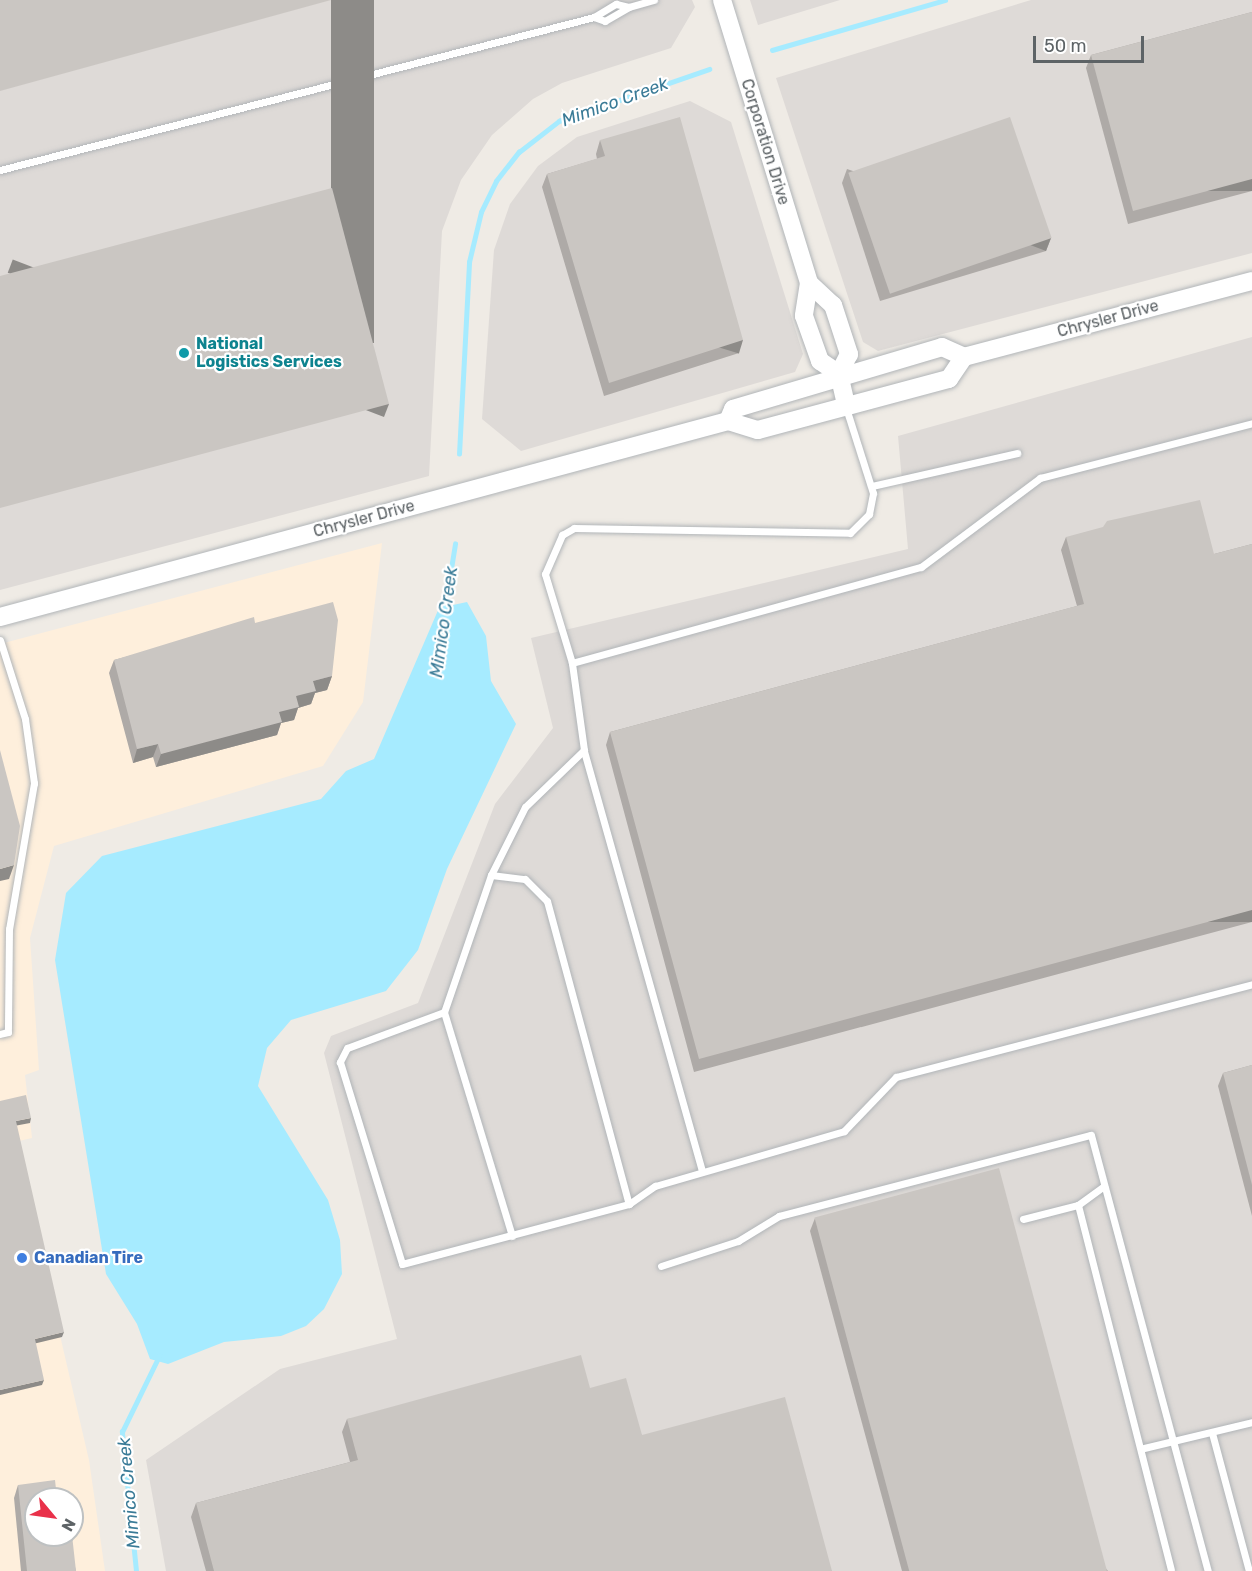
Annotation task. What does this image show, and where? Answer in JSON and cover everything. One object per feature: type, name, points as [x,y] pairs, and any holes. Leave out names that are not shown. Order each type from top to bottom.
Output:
[{"type":"street","name":"Corporation Drive","points":[[722,0],[809,283],[804,316],[820,361],[839,374]]},
{"type":"street","name":"Chrysler Drive","points":[[0,617],[728,420],[733,409],[839,374],[942,347],[964,357],[1252,281]]},
{"type":"street","points":[[809,283],[833,305],[849,354],[839,374],[846,405]]},
{"type":"street","points":[[728,420],[758,430],[949,379],[964,357]]},
{"type":"lane","points":[[0,177],[4,171],[594,16],[609,5],[654,0]]},
{"type":"lane","points":[[594,16],[605,21],[633,4]]},
{"type":"lane","points":[[702,1171],[584,750],[572,663],[545,574],[561,535],[574,528],[841,536],[857,529],[869,514],[872,486],[846,405]]},
{"type":"lane","points":[[572,663],[921,567],[1040,478],[1252,423]]},
{"type":"lane","points":[[872,486],[1017,453]]},
{"type":"lane","points":[[0,640],[25,720],[34,783],[9,929],[8,1032],[0,1034]]},
{"type":"lane","points":[[512,1236],[444,1012],[491,876],[525,807],[584,750]]},
{"type":"lane","points":[[491,876],[525,879],[547,901],[629,1204]]},
{"type":"lane","points":[[444,1012],[347,1048],[340,1062],[402,1264],[629,1204],[655,1186],[844,1131],[896,1077],[1252,984]]},
{"type":"lane","points":[[662,1266],[738,1241],[779,1215],[1090,1136],[1170,1443],[1208,1571]]},
{"type":"lane","points":[[1023,1219],[1078,1205],[1104,1186]]},
{"type":"lane","points":[[1078,1205],[1144,1448],[1171,1569]]},
{"type":"lane","points":[[1144,1448],[1252,1422]]},
{"type":"lane","points":[[1212,1433],[1249,1571]]},
{"type":"shaded area","points":[[0,0],[692,0],[695,7],[671,48],[562,83],[533,99],[492,135],[461,180],[442,231],[429,476],[0,590]]},
{"type":"shaded area","points":[[750,0],[840,0],[758,25]]},
{"type":"shaded area","points":[[1031,0],[1252,0],[1252,253],[878,351],[863,342],[776,78]]},
{"type":"shaded area","points":[[690,101],[731,122],[803,354],[795,372],[521,451],[482,419],[494,250],[510,204],[538,166],[577,137]]},
{"type":"shaded area","points":[[1252,337],[1252,1571],[166,1571],[146,1460],[280,1369],[397,1339],[324,1053],[331,1036],[418,1003],[495,804],[553,728],[531,638],[908,549],[898,436]]},
{"type":"shaded area","points":[[382,543],[363,702],[323,766],[54,846],[30,938],[39,1070],[25,1075],[32,1138],[15,1142],[89,1460],[105,1571],[0,1571],[0,644]]},
{"type":"water","points":[[467,602],[486,636],[491,681],[516,724],[447,869],[418,950],[386,991],[291,1020],[267,1048],[258,1086],[328,1200],[340,1240],[342,1274],[324,1309],[306,1326],[281,1336],[224,1342],[168,1364],[150,1359],[137,1324],[106,1274],[55,960],[66,893],[102,856],[321,799],[346,771],[374,759],[439,608]]},
{"type":"building","points":[[0,0],[331,0],[0,91]]},
{"type":"building","points":[[1252,12],[1252,179],[1133,211],[1091,55]]},
{"type":"building","points":[[680,117],[743,340],[609,383],[547,174],[605,156],[600,140]]},
{"type":"building","points":[[1010,117],[1052,238],[890,294],[848,173]]},
{"type":"building","name":"National Logistics Services","points":[[332,188],[389,404],[0,508],[0,276]]},
{"type":"building","points":[[1200,500],[1214,554],[1252,544],[1252,910],[699,1059],[610,732],[1084,604],[1066,537],[1103,527],[1107,521]]},
{"type":"building","points":[[333,602],[338,620],[332,676],[313,681],[316,691],[296,696],[299,707],[279,712],[282,722],[161,754],[158,744],[137,749],[114,660],[254,617],[255,623]]},
{"type":"building","points":[[0,750],[20,826],[14,865],[0,869]]},
{"type":"building","points":[[1252,1065],[1252,1185],[1223,1073]]},
{"type":"building","name":"Canadian Tire","points":[[26,1095],[31,1118],[16,1121],[64,1332],[35,1339],[44,1380],[0,1390],[0,1101]]},
{"type":"building","points":[[999,1168],[1107,1571],[909,1571],[815,1217]]},
{"type":"building","points":[[581,1355],[590,1388],[626,1378],[642,1435],[785,1397],[832,1571],[214,1571],[196,1503],[358,1460],[347,1419]]},
{"type":"building","points":[[55,1480],[56,1487],[24,1487],[24,1542],[18,1485]]},
{"type":"building","points":[[24,1547],[73,1547],[76,1571],[27,1571]]},
{"type":"waterway","name":"Mimico Creek","points":[[772,50],[945,0]]},
{"type":"waterway","name":"Mimico Creek","points":[[459,454],[469,262],[481,212],[496,181],[519,152],[559,121],[709,69]]},
{"type":"waterway","name":"Mimico Creek","points":[[444,612],[455,544]]},
{"type":"waterway","name":"Mimico Creek","points":[[136,1571],[122,1432],[159,1356]]},
{"type":"place","name":"National Logistics Services","points":[[184,353]]},
{"type":"place","name":"Canadian Tire","points":[[22,1258]]}]
